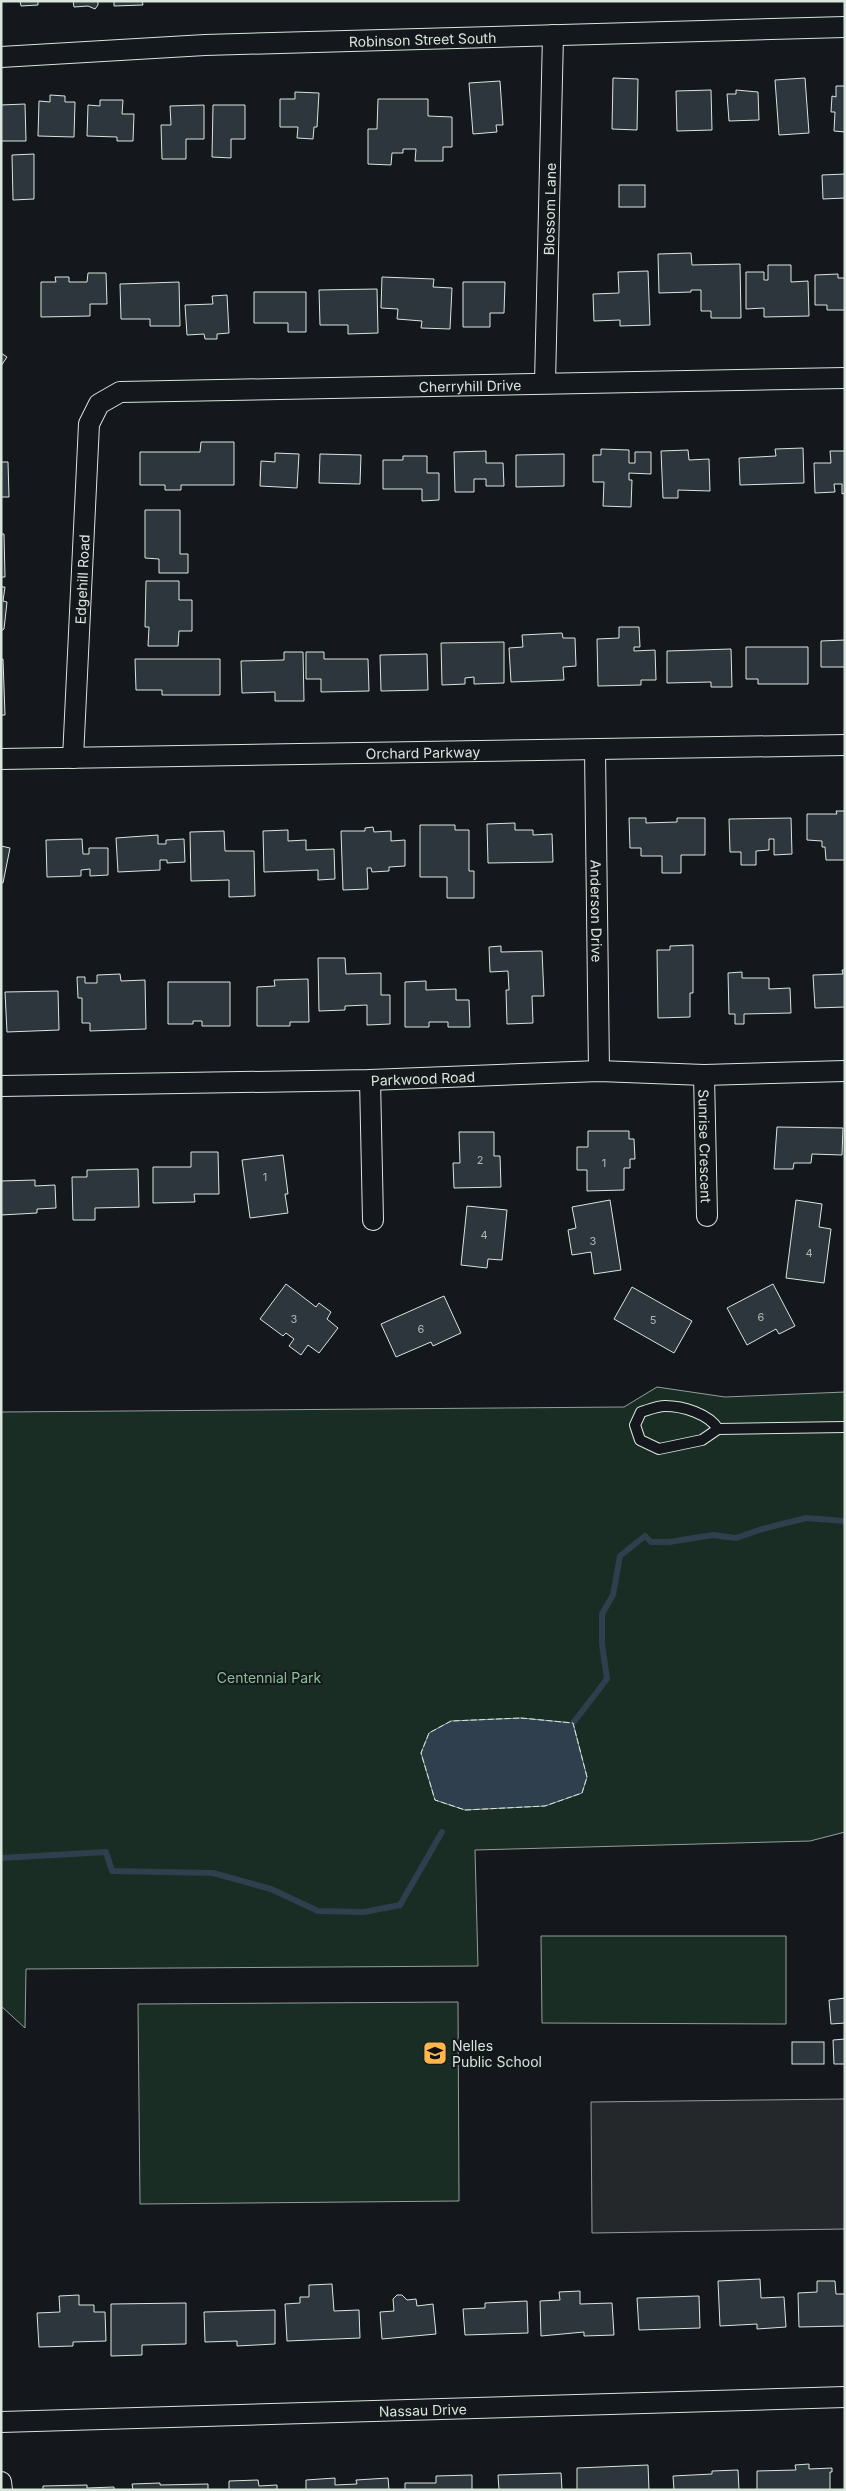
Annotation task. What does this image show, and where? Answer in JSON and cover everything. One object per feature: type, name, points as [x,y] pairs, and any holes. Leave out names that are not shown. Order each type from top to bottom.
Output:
[{"type":"street","name":"Robinson Street South","points":[[1,57],[205,45],[845,27]]},
{"type":"street","name":"Blossom Lane","points":[[545,383],[553,35]]},
{"type":"street","name":"Cherryhill Drive","points":[[99,404],[120,392],[845,378]]},
{"type":"street","name":"Edgehill Road","points":[[73,758],[88,424],[99,404]]},
{"type":"street","name":"Orchard Parkway","points":[[1,759],[845,745]]},
{"type":"street","name":"Anderson Drive","points":[[595,750],[599,1071]]},
{"type":"street","name":"Parkwood Road","points":[[1,1086],[370,1080],[599,1071],[704,1075],[845,1071]]},
{"type":"street","name":"Sunrise Crescent","points":[[704,1075],[707,1216]]},
{"type":"street","points":[[370,1080],[373,1220]]},
{"type":"street","name":"Nassau Drive","points":[[1,2422],[845,2397]]},
{"type":"street","points":[[1,2482],[2,2490]]},
{"type":"lane","points":[[718,1429],[712,1420],[679,1407],[663,1406],[641,1412],[635,1425],[640,1440],[659,1450],[702,1440],[718,1429],[845,1427]]},
{"type":"green space","name":"Centennial Park","points":[[657,1387],[725,1397],[845,1392],[845,1832],[810,1841],[475,1850],[478,1966],[26,1969],[25,2028],[1,2006],[1,1412],[624,1407]]},
{"type":"green space","points":[[541,1936],[786,1936],[786,2024],[542,2023]]},
{"type":"green space","points":[[458,2002],[459,2201],[140,2204],[138,2004]]},
{"type":"shaded area","points":[[845,2099],[845,2229],[592,2233],[591,2102]]},
{"type":"water","points":[[521,1718],[573,1723],[587,1777],[582,1793],[545,1806],[465,1810],[435,1800],[421,1753],[429,1733],[451,1721]]},
{"type":"building","points":[[20,1],[38,1],[38,5],[21,6]]},
{"type":"building","points":[[73,1],[98,1],[98,5],[95,9],[88,6],[74,7]]},
{"type":"building","points":[[114,1],[142,1],[143,5],[114,6]]},
{"type":"building","points":[[613,78],[638,79],[637,130],[612,129]]},
{"type":"building","points":[[805,78],[809,133],[779,135],[775,80]]},
{"type":"building","points":[[500,81],[503,125],[496,125],[497,132],[473,134],[469,83]]},
{"type":"building","points":[[836,86],[845,86],[845,132],[834,131],[835,112],[831,112],[832,96],[836,97]]},
{"type":"building","points":[[711,90],[712,130],[677,131],[676,91]]},
{"type":"building","points":[[736,90],[758,92],[759,120],[729,121],[727,94],[736,94]]},
{"type":"building","points":[[295,92],[319,93],[317,127],[314,127],[313,139],[297,138],[298,127],[280,127],[280,99],[295,99]]},
{"type":"building","points":[[50,95],[65,96],[65,102],[75,102],[74,137],[38,136],[39,101],[50,102]]},
{"type":"building","points":[[378,99],[428,99],[428,116],[452,117],[452,147],[443,147],[443,161],[415,161],[416,149],[403,149],[403,153],[392,153],[391,165],[368,164],[368,129],[377,129]]},
{"type":"building","points":[[100,100],[123,100],[122,114],[134,114],[133,141],[117,141],[117,137],[87,136],[88,105],[100,106]]},
{"type":"building","points":[[25,104],[26,141],[1,141],[1,105]]},
{"type":"building","points":[[204,105],[204,139],[186,139],[186,159],[162,159],[161,125],[171,125],[170,106]]},
{"type":"building","points":[[213,105],[245,105],[245,139],[231,139],[231,158],[212,157]]},
{"type":"building","points":[[34,154],[34,199],[13,200],[12,155]]},
{"type":"building","points":[[845,174],[845,198],[823,199],[822,175]]},
{"type":"building","points":[[619,185],[645,185],[645,207],[619,207]]},
{"type":"building","points":[[691,253],[692,265],[740,264],[741,318],[711,318],[711,311],[701,311],[701,290],[659,293],[658,254]]},
{"type":"building","points":[[768,265],[791,265],[791,282],[808,281],[809,316],[764,317],[764,308],[746,309],[746,272],[764,272],[764,280],[768,280]]},
{"type":"building","points":[[648,271],[650,325],[620,326],[620,320],[594,321],[593,294],[619,293],[618,272]]},
{"type":"building","points":[[88,273],[106,273],[107,304],[90,304],[90,316],[41,317],[41,282],[56,282],[55,277],[69,277],[69,282],[87,282]]},
{"type":"building","points":[[838,274],[838,278],[845,278],[845,310],[827,310],[827,305],[815,305],[815,275]]},
{"type":"building","points":[[382,277],[434,279],[433,287],[452,288],[450,329],[421,328],[422,321],[397,319],[398,309],[381,308]]},
{"type":"building","points":[[179,282],[180,326],[150,326],[150,319],[121,319],[120,284]]},
{"type":"building","points":[[463,282],[505,282],[504,313],[490,313],[490,327],[463,327]]},
{"type":"building","points":[[377,289],[378,333],[348,334],[348,325],[320,325],[319,290]]},
{"type":"building","points":[[254,292],[306,292],[306,332],[288,332],[288,323],[254,323]]},
{"type":"building","points":[[227,295],[229,333],[217,334],[217,339],[205,339],[204,334],[187,335],[185,305],[213,304],[212,296]]},
{"type":"building","points":[[1,353],[7,357],[1,366]]},
{"type":"building","points":[[201,442],[234,442],[234,485],[181,485],[181,490],[165,490],[165,485],[140,485],[140,452],[200,452]]},
{"type":"building","points":[[803,448],[804,483],[740,485],[739,458],[776,456],[775,449]]},
{"type":"building","points":[[601,449],[629,450],[629,463],[635,463],[635,452],[651,452],[651,474],[629,473],[629,480],[632,480],[631,507],[603,506],[604,482],[593,482],[593,455],[601,455]]},
{"type":"building","points":[[688,450],[689,460],[709,459],[710,491],[678,490],[678,498],[663,498],[661,451]]},
{"type":"building","points":[[486,451],[486,463],[503,463],[504,486],[486,486],[486,479],[474,479],[474,492],[455,492],[454,452]]},
{"type":"building","points":[[830,451],[845,451],[845,493],[842,494],[842,484],[834,484],[835,492],[815,493],[814,463],[831,463]]},
{"type":"building","points":[[275,453],[299,454],[297,488],[260,486],[261,461],[275,462]]},
{"type":"building","points":[[320,454],[361,455],[360,484],[319,483]]},
{"type":"building","points":[[564,454],[564,486],[516,487],[516,455]]},
{"type":"building","points":[[403,456],[427,456],[427,473],[439,473],[439,500],[422,501],[422,489],[383,489],[383,460],[403,460]]},
{"type":"building","points":[[1,462],[8,462],[9,497],[1,497]]},
{"type":"building","points":[[145,510],[180,510],[180,554],[188,554],[188,573],[159,573],[159,559],[145,558]]},
{"type":"building","points":[[1,534],[4,534],[5,577],[1,577]]},
{"type":"building","points":[[146,581],[179,581],[179,600],[192,600],[192,631],[179,631],[178,646],[148,646],[149,627],[145,627]]},
{"type":"building","points":[[1,587],[5,587],[3,601],[7,602],[4,629],[1,631]]},
{"type":"building","points":[[619,627],[639,627],[640,647],[634,647],[634,651],[655,650],[656,680],[641,680],[641,685],[598,686],[597,639],[619,638]]},
{"type":"building","points":[[562,633],[563,638],[575,638],[576,666],[563,667],[564,680],[511,682],[509,648],[523,647],[522,635]]},
{"type":"building","points":[[845,640],[845,667],[821,667],[821,641]]},
{"type":"building","points":[[504,642],[504,683],[474,684],[474,677],[465,678],[465,684],[442,685],[441,643]]},
{"type":"building","points":[[746,647],[808,647],[808,684],[758,684],[758,679],[746,679]]},
{"type":"building","points":[[731,649],[732,687],[711,687],[711,682],[667,683],[667,651]]},
{"type":"building","points":[[284,652],[303,652],[304,701],[275,701],[275,692],[242,693],[241,661],[284,660]]},
{"type":"building","points":[[306,652],[324,652],[324,659],[368,659],[369,691],[321,692],[321,679],[306,679]]},
{"type":"building","points":[[427,654],[428,690],[381,691],[380,655]]},
{"type":"building","points":[[1,659],[3,659],[5,715],[1,715]]},
{"type":"building","points":[[135,659],[220,659],[220,695],[162,695],[162,690],[136,690]]},
{"type":"building","points":[[836,811],[845,811],[845,860],[826,860],[825,847],[822,847],[822,841],[807,840],[807,814],[837,814]]},
{"type":"building","points":[[629,818],[646,818],[646,823],[677,822],[677,818],[705,818],[705,855],[681,855],[681,873],[662,873],[662,856],[641,856],[641,848],[630,848]]},
{"type":"building","points":[[791,818],[792,854],[774,855],[774,839],[769,839],[769,850],[756,851],[756,865],[741,865],[741,852],[730,852],[729,819]]},
{"type":"building","points":[[515,823],[515,830],[533,830],[533,835],[552,834],[553,862],[488,863],[487,824]]},
{"type":"building","points":[[420,825],[455,825],[455,830],[469,830],[469,871],[474,871],[474,898],[447,898],[447,877],[420,877]]},
{"type":"building","points":[[373,827],[374,832],[391,831],[391,841],[405,840],[405,866],[389,867],[389,871],[372,872],[371,868],[367,868],[368,889],[343,890],[341,831],[365,831],[365,828]]},
{"type":"building","points":[[288,830],[288,841],[306,840],[306,850],[334,849],[335,879],[318,880],[318,870],[264,872],[263,831]]},
{"type":"building","points":[[224,831],[225,851],[254,851],[255,896],[229,897],[229,880],[191,881],[190,832]]},
{"type":"building","points":[[158,835],[158,844],[166,844],[166,840],[184,839],[185,862],[167,863],[167,860],[160,860],[160,870],[118,872],[116,838]]},
{"type":"building","points":[[82,839],[83,854],[89,854],[89,848],[108,848],[108,875],[90,876],[90,869],[81,870],[81,876],[47,877],[46,840]]},
{"type":"building","points":[[1,846],[10,848],[3,883],[1,883]]},
{"type":"building","points":[[693,945],[693,993],[690,993],[690,1017],[658,1018],[657,950],[670,950],[670,946]]},
{"type":"building","points":[[501,946],[501,952],[542,951],[544,996],[532,996],[533,1023],[507,1024],[506,990],[509,990],[508,971],[490,972],[489,947]]},
{"type":"building","points":[[318,958],[345,958],[346,974],[381,973],[381,995],[390,995],[390,1024],[367,1025],[367,1005],[345,1006],[345,1010],[319,1011]]},
{"type":"building","points":[[842,970],[845,970],[845,1007],[815,1008],[813,975],[843,974]]},
{"type":"building","points":[[742,972],[742,978],[769,978],[769,989],[790,988],[791,1013],[744,1014],[744,1024],[735,1024],[735,1014],[729,1014],[728,973]]},
{"type":"building","points":[[120,974],[121,981],[145,980],[146,1029],[90,1031],[90,1023],[82,1023],[82,998],[78,998],[77,977],[85,977],[85,983],[97,983],[97,975]]},
{"type":"building","points":[[308,979],[309,1022],[290,1022],[290,1026],[257,1026],[257,987],[275,986],[274,980]]},
{"type":"building","points":[[426,981],[426,990],[456,989],[456,1000],[469,1000],[470,1027],[448,1027],[448,1022],[429,1022],[429,1027],[405,1027],[405,982]]},
{"type":"building","points":[[168,982],[230,982],[230,1026],[202,1026],[202,1021],[193,1021],[193,1024],[168,1024]]},
{"type":"building","points":[[58,991],[59,1030],[7,1032],[5,992]]},
{"type":"building","points":[[777,1127],[843,1128],[842,1155],[812,1154],[811,1163],[794,1163],[793,1169],[774,1169]]},
{"type":"building","points":[[588,1131],[629,1131],[629,1139],[634,1139],[635,1159],[630,1159],[630,1168],[624,1168],[624,1190],[587,1191],[587,1170],[577,1170],[577,1147],[588,1147]]},
{"type":"building","points":[[459,1132],[494,1132],[494,1156],[500,1156],[501,1187],[454,1188],[453,1163],[460,1163]]},
{"type":"building","points":[[191,1152],[218,1152],[219,1194],[194,1194],[195,1202],[153,1203],[153,1167],[191,1167]]},
{"type":"building","points":[[283,1155],[288,1194],[285,1194],[288,1213],[250,1218],[242,1160]]},
{"type":"building","points":[[138,1169],[139,1207],[95,1208],[95,1220],[73,1220],[72,1177],[87,1177],[87,1170]]},
{"type":"building","points":[[35,1180],[35,1186],[55,1185],[56,1208],[37,1209],[37,1213],[1,1215],[1,1181]]},
{"type":"building","points":[[610,1200],[621,1270],[594,1274],[591,1252],[572,1255],[568,1230],[576,1228],[572,1207]]},
{"type":"building","points":[[796,1200],[822,1204],[819,1227],[831,1229],[824,1283],[786,1278]]},
{"type":"building","points":[[467,1206],[507,1210],[502,1260],[488,1259],[487,1268],[461,1265]]},
{"type":"building","points":[[286,1284],[316,1307],[319,1303],[331,1312],[327,1319],[338,1328],[319,1353],[308,1345],[301,1355],[289,1346],[294,1339],[286,1333],[283,1336],[260,1319]]},
{"type":"building","points":[[773,1284],[795,1326],[779,1334],[776,1329],[747,1345],[727,1308]]},
{"type":"building","points":[[632,1287],[692,1321],[674,1353],[614,1319]]},
{"type":"building","points":[[444,1296],[461,1333],[433,1346],[431,1342],[396,1357],[381,1324]]},
{"type":"building","points":[[845,1998],[845,2023],[831,2024],[829,2000]]},
{"type":"building","points":[[845,2039],[845,2064],[834,2064],[833,2040]]},
{"type":"building","points":[[792,2042],[824,2042],[824,2064],[792,2064]]},
{"type":"building","points":[[760,2279],[761,2298],[784,2297],[786,2327],[757,2329],[757,2324],[720,2326],[718,2281]]},
{"type":"building","points":[[817,2281],[835,2281],[836,2294],[845,2294],[845,2326],[799,2327],[798,2293],[817,2292]]},
{"type":"building","points":[[332,2284],[334,2311],[359,2310],[360,2338],[287,2341],[285,2304],[300,2303],[300,2297],[309,2297],[309,2285]]},
{"type":"building","points":[[580,2291],[580,2304],[612,2303],[614,2335],[584,2336],[584,2332],[541,2336],[540,2301],[560,2300],[559,2292]]},
{"type":"building","points":[[79,2295],[79,2305],[94,2305],[94,2312],[105,2312],[106,2341],[73,2342],[73,2346],[39,2347],[37,2313],[60,2312],[59,2296]]},
{"type":"building","points":[[397,2295],[402,2295],[407,2300],[416,2299],[417,2306],[433,2304],[436,2334],[382,2339],[380,2312],[394,2311],[393,2299]]},
{"type":"building","points":[[699,2296],[700,2328],[639,2330],[637,2298]]},
{"type":"building","points":[[527,2301],[528,2333],[465,2335],[463,2309],[485,2308],[485,2303]]},
{"type":"building","points":[[186,2303],[186,2344],[142,2345],[142,2355],[111,2356],[111,2304]]},
{"type":"building","points":[[275,2310],[275,2344],[237,2346],[237,2341],[205,2342],[204,2312]]},
{"type":"building","points":[[809,2464],[809,2469],[832,2468],[832,2472],[830,2472],[830,2490],[757,2490],[757,2471],[796,2470],[795,2465]]},
{"type":"building","points":[[648,2465],[649,2490],[577,2490],[577,2468]]},
{"type":"building","points":[[738,2470],[739,2490],[674,2490],[673,2476],[712,2474],[712,2471]]},
{"type":"building","points":[[561,2473],[562,2490],[499,2490],[498,2475]]},
{"type":"building","points":[[472,2475],[472,2490],[405,2490],[405,2483],[436,2483],[436,2476]]},
{"type":"building","points":[[335,2478],[335,2485],[357,2484],[356,2480],[388,2478],[389,2490],[306,2490],[306,2480]]},
{"type":"building","points":[[258,2480],[259,2486],[277,2485],[277,2490],[229,2490],[229,2481]]},
{"type":"building","points":[[160,2483],[160,2485],[208,2484],[208,2490],[133,2490],[132,2484]]},
{"type":"building","points":[[87,2485],[87,2488],[114,2487],[114,2490],[43,2490],[43,2486]]},
{"type":"waterway","points":[[573,1723],[607,1679],[602,1644],[602,1614],[613,1595],[620,1556],[645,1536],[651,1542],[669,1542],[713,1535],[736,1538],[762,1529],[806,1518],[845,1521]]},
{"type":"waterway","points":[[1,1858],[106,1852],[112,1871],[213,1873],[271,1889],[318,1911],[364,1912],[400,1905],[442,1832]]},
{"type":"fence","points":[[521,1718],[573,1723],[587,1777],[582,1793],[545,1806],[465,1810],[435,1800],[421,1753],[429,1733],[451,1721],[521,1718]]},
{"type":"place","name":"Nelles Public School","points":[[435,2053]]}]
